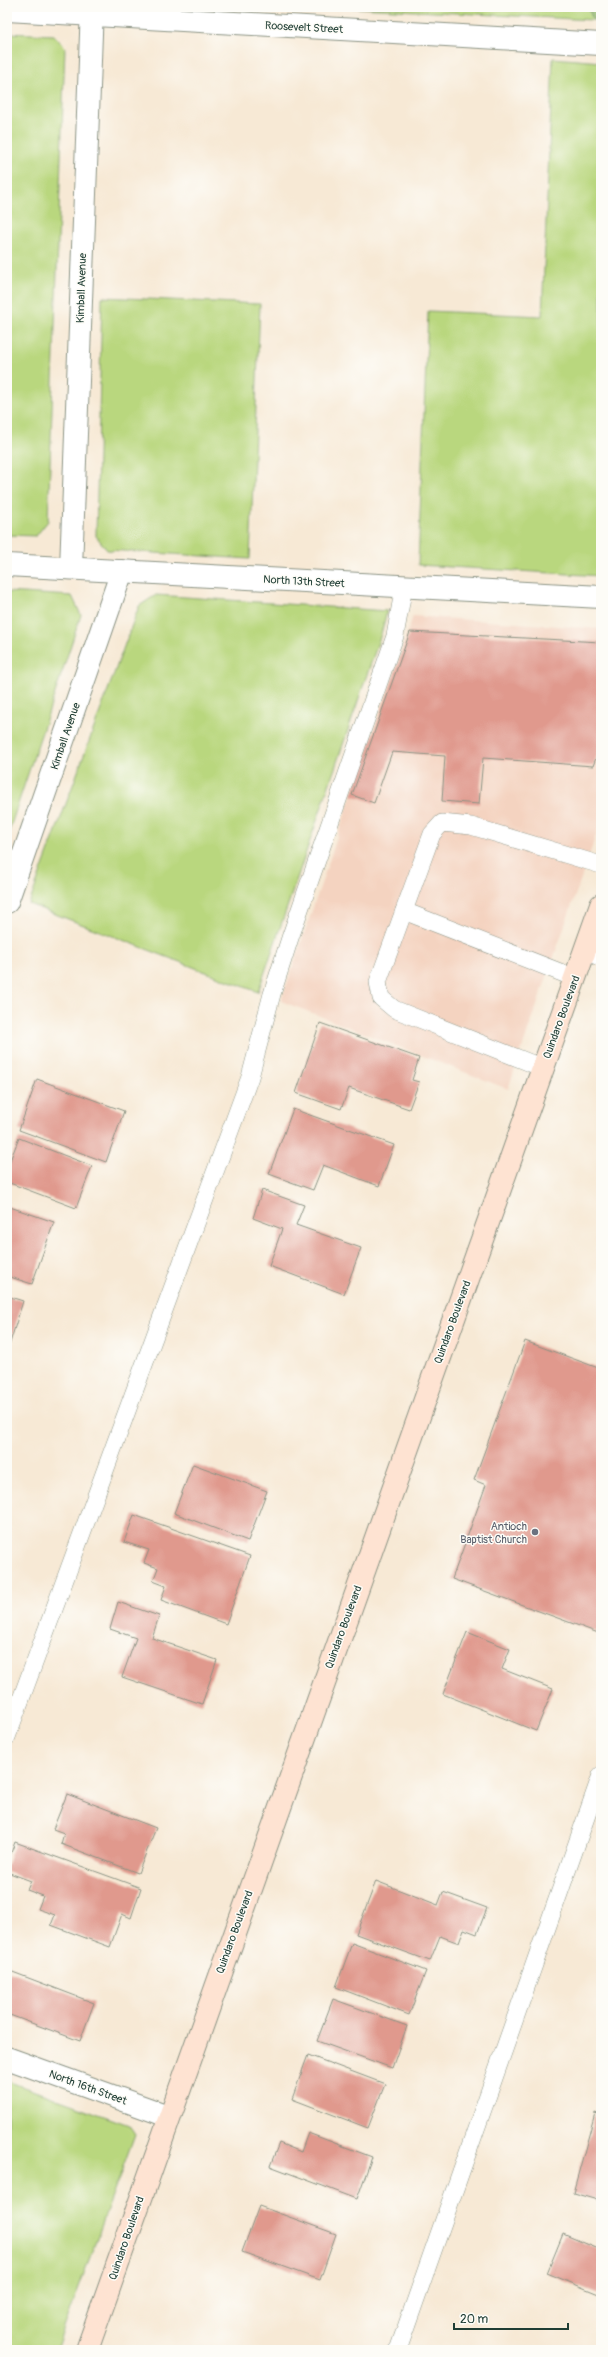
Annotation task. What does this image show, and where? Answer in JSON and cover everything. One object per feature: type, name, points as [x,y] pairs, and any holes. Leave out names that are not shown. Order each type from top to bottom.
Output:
[{"type":"main road","name":"Quindaro Boulevard","points":[[87,2350],[168,2116],[575,978],[593,955],[601,905]]},
{"type":"street","name":"Roosevelt Street","points":[[7,10],[92,11],[601,44]]},
{"type":"street","name":"Kimball Avenue","points":[[71,568],[92,11]]},
{"type":"street","name":"North 13th Street","points":[[7,565],[601,597]]},
{"type":"street","name":"Kimball Avenue","points":[[7,902],[122,570]]},
{"type":"street","name":"North 16th Street","points":[[7,2058],[168,2116]]},
{"type":"lane","points":[[7,1738],[250,1077],[272,994],[290,938],[395,636],[404,586]]},
{"type":"lane","points":[[543,1068],[394,1009],[382,998],[378,982],[432,834],[442,822],[471,826],[601,865]]},
{"type":"lane","points":[[404,911],[575,978]]},
{"type":"lane","points":[[398,2350],[601,1775]]},
{"type":"shaded area","points":[[413,616],[601,629],[601,821],[508,1089],[281,1001]]},
{"type":"green space","points":[[337,7],[588,7],[593,20]]},
{"type":"green space","points":[[588,7],[601,7],[601,21],[593,20]]},
{"type":"green space","points":[[7,33],[54,35],[65,47],[48,521],[36,536],[7,535]]},
{"type":"green space","points":[[553,58],[601,62],[601,576],[418,565],[428,311],[542,316]]},
{"type":"green space","points":[[102,297],[260,304],[250,559],[107,550],[96,536]]},
{"type":"green space","points":[[7,592],[72,596],[81,615],[7,837]]},
{"type":"green space","points":[[156,595],[387,611],[381,634],[258,992],[29,904],[139,606]]},
{"type":"green space","points":[[7,2081],[129,2125],[135,2134],[56,2350],[7,2350]]},
{"type":"building","points":[[410,632],[601,642],[601,745],[593,766],[483,758],[479,804],[442,801],[445,756],[392,752],[374,803],[352,795]]},
{"type":"building","points":[[320,1023],[419,1058],[412,1080],[419,1082],[409,1109],[349,1088],[341,1109],[296,1093]]},
{"type":"building","points":[[37,1079],[124,1111],[106,1162],[19,1130]]},
{"type":"building","points":[[293,1109],[394,1145],[379,1186],[323,1165],[313,1190],[269,1174]]},
{"type":"building","points":[[19,1138],[92,1166],[76,1208],[7,1182],[7,1168]]},
{"type":"building","points":[[262,1190],[304,1205],[296,1225],[361,1248],[344,1294],[269,1266],[282,1229],[253,1218]]},
{"type":"building","points":[[7,1206],[54,1222],[32,1284],[7,1276]]},
{"type":"building","points":[[7,1296],[23,1301],[9,1346],[7,1345]]},
{"type":"building","name":"Antioch Baptist Church","points":[[525,1341],[601,1369],[601,1634],[452,1579],[486,1485],[474,1480]]},
{"type":"building","points":[[193,1464],[267,1491],[248,1541],[174,1513]]},
{"type":"building","points":[[134,1515],[250,1556],[226,1624],[161,1600],[166,1586],[153,1581],[158,1568],[144,1563],[149,1550],[124,1542]]},
{"type":"building","points":[[118,1602],[159,1616],[152,1638],[217,1660],[202,1704],[122,1677],[136,1638],[110,1629]]},
{"type":"building","points":[[467,1632],[510,1649],[502,1669],[553,1689],[536,1731],[443,1694]]},
{"type":"building","points":[[67,1794],[156,1828],[138,1873],[61,1844],[64,1833],[53,1829]]},
{"type":"building","points":[[15,1842],[141,1888],[131,1918],[122,1914],[110,1947],[51,1925],[55,1915],[38,1909],[43,1896],[27,1890],[31,1881],[7,1872],[7,1864]]},
{"type":"building","points":[[376,1881],[438,1905],[443,1892],[487,1908],[477,1934],[464,1929],[459,1943],[440,1936],[430,1961],[356,1934]]},
{"type":"building","points":[[352,1943],[426,1971],[409,2015],[336,1987]]},
{"type":"building","points":[[10,1971],[94,2003],[80,2041],[7,2014],[7,1979]]},
{"type":"building","points":[[333,1999],[407,2026],[392,2068],[317,2041]]},
{"type":"building","points":[[308,2055],[385,2084],[368,2128],[292,2099]]},
{"type":"building","points":[[595,2113],[601,2115],[601,2201],[573,2193]]},
{"type":"building","points":[[308,2133],[372,2157],[357,2199],[270,2166],[279,2143],[301,2152]]},
{"type":"building","points":[[259,2206],[336,2234],[320,2280],[242,2252]]},
{"type":"building","points":[[563,2234],[601,2250],[601,2295],[547,2273]]},
{"type":"place","name":"Antioch Baptist Church","points":[[535,1532]]}]
